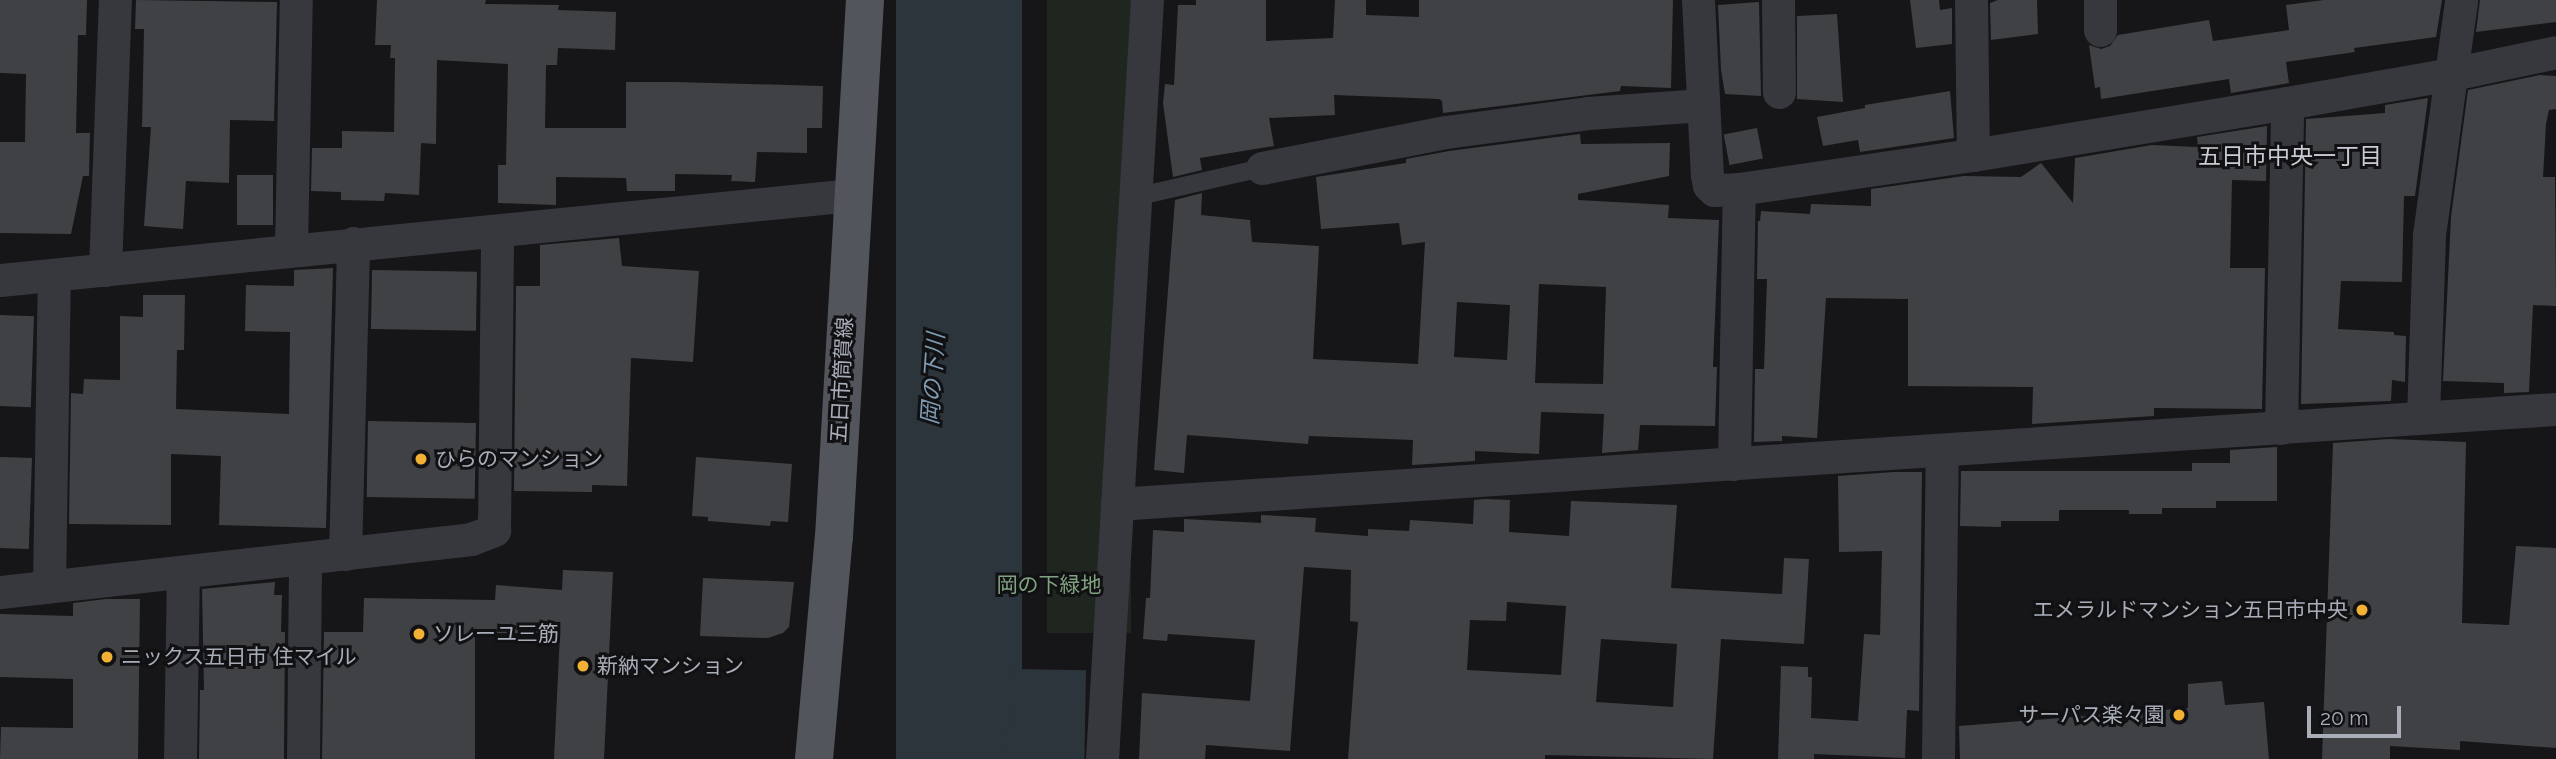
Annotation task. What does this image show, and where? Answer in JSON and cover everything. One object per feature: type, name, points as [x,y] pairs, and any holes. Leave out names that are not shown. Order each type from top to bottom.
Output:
[{"type":"main road","name":"五日市筒賀線","points":[[814,759],[834,537],[865,0]]},
{"type":"street","points":[[105,270],[115,0]]},
{"type":"street","points":[[291,250],[296,0]]},
{"type":"street","points":[[1102,759],[1147,0]]},
{"type":"street","points":[[1698,0],[1709,185],[1714,191],[1973,155],[2287,103],[2452,74],[2556,51]]},
{"type":"street","points":[[1778,0],[1779,92]]},
{"type":"street","points":[[1971,0],[1973,155]]},
{"type":"street","points":[[2423,417],[2429,235],[2461,0]]},
{"type":"street","points":[[2281,428],[2287,103]]},
{"type":"street","points":[[1262,167],[1446,132],[1588,113],[1703,105]]},
{"type":"street","points":[[1734,464],[1739,189]]},
{"type":"street","points":[[0,280],[852,195]]},
{"type":"street","points":[[0,592],[471,539],[494,530],[497,231]]},
{"type":"street","points":[[345,554],[353,243]]},
{"type":"street","points":[[49,586],[54,276]]},
{"type":"street","points":[[1117,504],[2556,409]]},
{"type":"street","points":[[1938,759],[1942,450]]},
{"type":"street","points":[[303,759],[305,559]]},
{"type":"street","points":[[180,759],[183,572]]},
{"type":"lane","points":[[1135,197],[1262,167]]},
{"type":"green space","name":"岡の下緑地","points":[[1047,0],[1131,0],[1131,633],[1047,633]]},
{"type":"water","name":"岡の下川","points":[[896,0],[1022,0],[1022,759],[896,759]]},
{"type":"water","points":[[1009,669],[1086,670],[1084,759],[1007,759]]},
{"type":"building","points":[[0,0],[87,0],[86,35],[78,35],[76,133],[90,133],[89,176],[83,176],[71,234],[0,233],[0,142],[25,142],[26,74],[0,73]]},
{"type":"building","points":[[136,0],[277,2],[274,121],[230,120],[229,183],[186,181],[183,229],[144,226],[151,127],[142,127],[144,29],[135,29]]},
{"type":"building","points":[[377,0],[486,0],[485,4],[559,5],[558,10],[616,12],[615,50],[558,48],[557,65],[546,65],[545,128],[626,128],[626,82],[674,82],[823,86],[822,128],[807,128],[807,153],[757,152],[755,182],[731,181],[732,175],[675,174],[675,191],[627,191],[626,178],[556,177],[556,205],[498,203],[498,165],[506,165],[508,64],[437,60],[436,144],[421,143],[419,195],[385,193],[384,201],[341,200],[341,192],[311,191],[312,148],[342,148],[342,131],[394,132],[395,58],[390,58],[391,45],[375,45]]},
{"type":"building","points":[[1196,0],[1266,0],[1266,41],[1333,38],[1335,0],[1366,0],[1366,15],[1419,17],[1419,0],[1673,0],[1671,88],[1621,86],[1620,91],[1443,113],[1442,101],[1439,99],[1334,95],[1335,115],[1269,118],[1274,146],[1200,158],[1202,170],[1173,177],[1163,103],[1165,84],[1174,85],[1178,5],[1196,5]]},
{"type":"building","points":[[1910,0],[1939,0],[1940,10],[1952,8],[1952,44],[1916,48]]},
{"type":"building","points":[[1998,0],[2037,0],[2038,34],[1991,40],[1990,3]]},
{"type":"building","points":[[2324,0],[2442,0],[2436,37],[2354,48],[2355,52],[2286,62],[2289,83],[2231,93],[2229,79],[2101,99],[2100,87],[2095,88],[2089,45],[2101,49],[2110,46],[2118,35],[2209,20],[2213,41],[2289,30],[2286,5]]},
{"type":"building","points":[[2480,0],[2556,0],[2556,22],[2476,32]]},
{"type":"building","points":[[1759,2],[1761,96],[1725,94],[1721,70],[1718,5]]},
{"type":"building","points":[[1837,14],[1843,102],[1797,99],[1797,16]]},
{"type":"building","points":[[2540,75],[2556,76],[2556,109],[2549,110],[2546,124],[2543,177],[2555,177],[2556,306],[2533,305],[2529,392],[2504,393],[2504,383],[2443,381],[2451,217],[2468,90]]},
{"type":"building","points":[[1950,91],[1954,138],[1860,152],[1858,140],[1823,146],[1817,117],[1865,108],[1865,105]]},
{"type":"building","points":[[2428,98],[2415,196],[2404,196],[2402,282],[2341,281],[2338,329],[2394,332],[2394,335],[2406,336],[2405,382],[2392,380],[2391,401],[2301,404],[2306,119],[2385,113],[2385,105]]},
{"type":"building","points":[[2267,126],[2266,181],[2232,180],[2230,268],[2265,268],[2262,409],[2154,408],[2154,416],[2032,424],[2033,387],[1908,386],[1908,299],[1826,298],[1817,438],[1782,436],[1782,441],[1754,442],[1755,369],[1764,369],[1767,279],[1757,279],[1758,221],[1761,211],[1810,214],[1811,204],[1871,206],[1871,189],[1964,176],[2021,177],[2041,163],[2073,203],[2075,158],[2152,145],[2198,147],[2197,137]]},
{"type":"building","points":[[1757,128],[1763,158],[1730,165],[1724,134]]},
{"type":"building","points":[[1580,134],[1581,144],[1670,143],[1669,176],[1578,194],[1578,200],[1669,205],[1668,218],[1719,220],[1713,367],[1717,367],[1715,426],[1640,425],[1638,450],[1602,453],[1604,414],[1541,412],[1539,454],[1475,451],[1475,461],[1412,465],[1413,440],[1309,436],[1308,444],[1187,435],[1184,473],[1154,470],[1175,200],[1202,193],[1201,215],[1250,220],[1252,242],[1319,246],[1313,359],[1418,364],[1425,242],[1402,245],[1399,223],[1321,229],[1316,177],[1406,163],[1406,159]],"holes":[[[1539,284],[1606,287],[1603,384],[1535,383]],[[1457,302],[1510,305],[1507,360],[1454,357]]]},
{"type":"building","points":[[237,175],[273,175],[273,225],[237,225]]},
{"type":"building","points":[[619,238],[622,266],[699,271],[693,362],[631,358],[627,486],[592,485],[592,492],[514,491],[516,286],[540,286],[540,245]]},
{"type":"building","points":[[333,268],[326,528],[219,525],[221,456],[171,454],[171,525],[69,524],[71,393],[83,394],[84,379],[120,380],[120,316],[143,317],[143,295],[185,295],[184,350],[177,350],[176,409],[289,414],[290,332],[245,331],[246,285],[294,286],[294,270]]},
{"type":"building","points":[[372,270],[477,272],[476,331],[371,329]]},
{"type":"building","points":[[0,315],[34,316],[31,407],[0,406]]},
{"type":"building","name":"ひらのマンション","points":[[368,421],[476,423],[475,499],[367,497]]},
{"type":"building","points":[[2389,439],[2466,442],[2462,623],[2509,625],[2516,546],[2556,548],[2556,748],[2460,741],[2460,750],[2390,746],[2390,759],[2322,759],[2333,443]]},
{"type":"building","points":[[2277,447],[2277,501],[2216,501],[2216,508],[2162,508],[2162,514],[2129,514],[2129,510],[2059,510],[2059,521],[2001,521],[2001,527],[1960,526],[1961,471],[2192,471],[2192,463],[2230,463],[2230,450]]},
{"type":"building","points":[[0,457],[32,458],[29,549],[0,548]]},
{"type":"building","points":[[696,457],[792,464],[788,522],[771,521],[770,526],[708,521],[708,517],[692,516]]},
{"type":"building","points":[[1922,472],[1919,711],[1907,710],[1905,758],[1814,754],[1814,759],[1778,759],[1781,666],[1808,667],[1808,677],[1812,677],[1811,718],[1858,721],[1864,634],[1880,635],[1882,551],[1839,552],[1838,476]]},
{"type":"building","points":[[1474,500],[1510,500],[1509,532],[1569,536],[1571,501],[1677,505],[1671,588],[1782,594],[1784,558],[1809,559],[1804,644],[1721,639],[1713,759],[1545,755],[1545,759],[1348,759],[1358,622],[1350,621],[1351,570],[1304,567],[1290,751],[1206,745],[1205,759],[1139,759],[1142,693],[1250,701],[1255,640],[1168,634],[1167,641],[1143,639],[1146,598],[1150,598],[1153,530],[1184,532],[1184,519],[1261,523],[1261,515],[1316,518],[1315,532],[1368,536],[1368,529],[1409,531],[1410,520],[1473,524]],"holes":[[[1507,602],[1566,606],[1561,675],[1467,670],[1470,620],[1506,621]],[[1601,639],[1677,644],[1673,707],[1596,702]]]},
{"type":"building","points":[[563,570],[613,572],[604,759],[554,759],[560,633],[475,633],[475,759],[322,759],[324,632],[363,632],[364,598],[495,600],[496,585],[562,590]]},
{"type":"building","points":[[703,578],[794,582],[789,627],[783,633],[768,638],[700,636]]},
{"type":"building","points":[[275,582],[274,595],[282,595],[281,632],[285,632],[284,759],[199,759],[200,690],[204,690],[202,589]]},
{"type":"building","points":[[140,599],[138,759],[0,759],[1,727],[73,728],[73,679],[0,677],[0,614],[73,616],[73,603]]},
{"type":"building","name":"サーパス楽々園","points":[[2222,681],[2225,705],[2264,702],[2269,759],[1960,759],[1959,726],[2188,708],[2188,684]]},
{"type":"place","name":"ひらのマンション","points":[[421,459]]},
{"type":"place","name":"エメラルドマンション五日市中央","points":[[2362,610]]},
{"type":"place","name":"ソレーユ三筋","points":[[419,634]]},
{"type":"place","name":"ニックス五日市 住マイル","points":[[107,657]]},
{"type":"place","name":"新納マンション","points":[[583,666]]},
{"type":"place","name":"サーパス楽々園","points":[[2179,715]]},
{"type":"district","name":"五日市中央一丁目","points":[[2290,156]]}]
